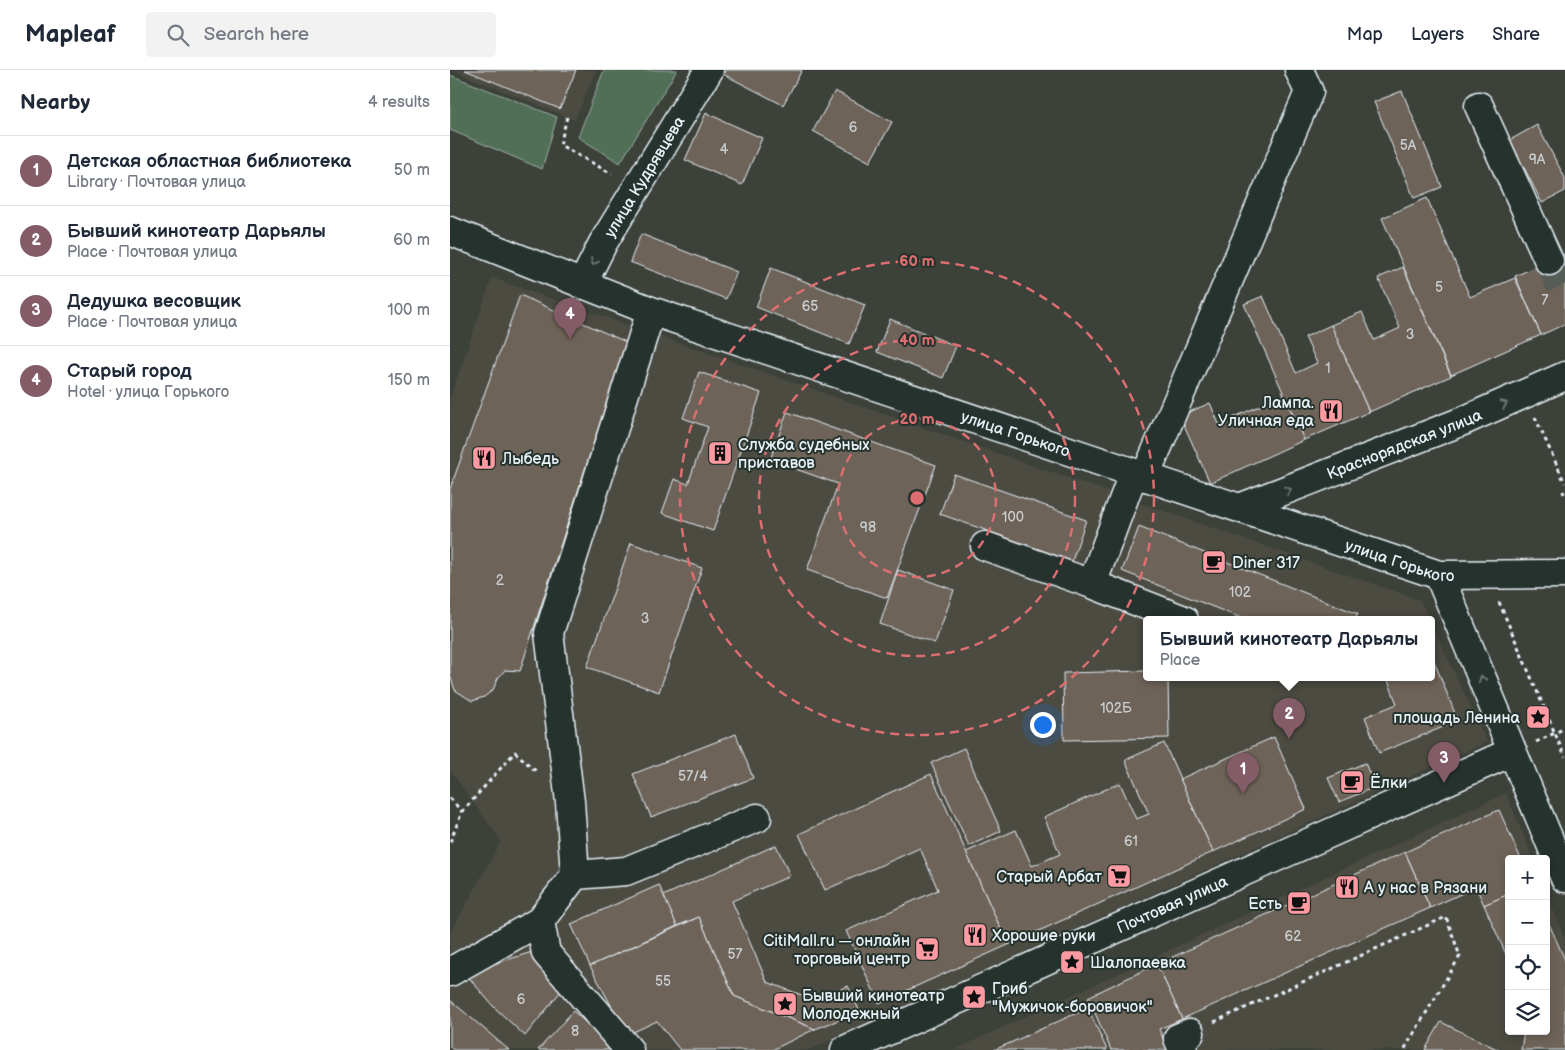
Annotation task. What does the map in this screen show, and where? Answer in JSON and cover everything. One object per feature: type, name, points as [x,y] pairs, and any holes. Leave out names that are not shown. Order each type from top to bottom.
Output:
[{"type":"street","name":"улица Кудрявцева","points":[[582,286],[603,243],[709,70]]},
{"type":"street","points":[[1092,584],[1309,92],[1299,70]]},
{"type":"street","points":[[1478,106],[1549,261]]},
{"type":"street","name":"улица Горького","points":[[450,231],[582,286],[650,311],[1439,575],[1565,574]]},
{"type":"street","points":[[450,972],[540,921],[575,875],[570,802],[549,633],[650,311]]},
{"type":"street","name":"Краснорядская улица","points":[[1242,508],[1463,421],[1565,376]]},
{"type":"street","points":[[985,546],[1092,584],[1174,616]]},
{"type":"street","points":[[1439,575],[1565,878]]},
{"type":"street","name":"Почтовая улица","points":[[845,1050],[1498,758]]},
{"type":"street","points":[[575,875],[626,871],[757,818]]},
{"type":"street","points":[[540,921],[546,953],[629,1050]]},
{"type":"path","points":[[567,117],[560,145],[612,174]]},
{"type":"path","points":[[1534,415],[1535,423],[1565,483]]},
{"type":"path","points":[[1497,599],[1565,757]]},
{"type":"path","points":[[1530,745],[1565,728]]},
{"type":"path","points":[[450,842],[462,812],[515,752],[570,802]]},
{"type":"path","points":[[450,798],[462,812]]},
{"type":"path","points":[[1187,1041],[1446,917],[1460,956],[1404,1050]]},
{"type":"shaded area","points":[[451,70],[596,70],[575,120]]},
{"type":"shaded area","points":[[492,278],[1420,600],[1427,616],[1143,616],[1143,681],[1435,681],[1435,631],[1487,742],[809,1050],[450,1050],[450,934],[501,841],[450,770],[450,398]]},
{"type":"shaded area","points":[[1506,793],[1531,855],[1505,855],[1505,1035],[1550,1035],[1550,903],[1565,940],[1565,1050],[954,1050]]},
{"type":"green space","points":[[604,70],[677,70],[620,163],[578,137]]},
{"type":"green space","points":[[450,75],[557,117],[542,169],[450,130]]},
{"type":"building","points":[[465,70],[576,70],[560,109]]},
{"type":"building","points":[[726,70],[802,70],[783,105],[723,74]]},
{"type":"building","points":[[835,91],[892,122],[870,162],[813,131]]},
{"type":"building","points":[[1402,91],[1442,187],[1414,198],[1374,102]]},
{"type":"building","points":[[706,113],[762,138],[742,185],[685,160]]},
{"type":"building","points":[[1537,125],[1565,178],[1565,191],[1542,203],[1510,140]]},
{"type":"building","points":[[1427,198],[1470,297],[1515,278],[1541,335],[1451,375],[1382,218]]},
{"type":"building","points":[[641,234],[737,272],[726,299],[630,262]]},
{"type":"building","points":[[1565,254],[1565,324],[1541,335],[1515,276]]},
{"type":"building","points":[[1403,267],[1451,376],[1369,412],[1331,325],[1362,312],[1374,340],[1400,328],[1378,278]]},
{"type":"building","points":[[771,268],[865,305],[849,344],[756,307]]},
{"type":"building","points":[[520,295],[626,342],[520,671],[505,670],[498,678],[493,690],[484,697],[472,701],[455,690],[450,675],[450,489]]},
{"type":"building","points":[[1263,296],[1296,373],[1317,363],[1305,337],[1331,325],[1369,412],[1304,440],[1244,304]]},
{"type":"building","points":[[890,319],[956,346],[943,378],[877,352]]},
{"type":"building","name":"Служба судебных приставов","points":[[699,372],[761,393],[713,531],[662,513],[674,479],[688,484],[708,427],[683,418]]},
{"type":"building","points":[[1284,395],[1304,440],[1210,483],[1180,416],[1210,403],[1219,424]]},
{"type":"building","points":[[787,412],[936,465],[887,598],[807,570],[838,484],[770,460]]},
{"type":"building","points":[[954,474],[1086,520],[1072,561],[940,514]]},
{"type":"building","points":[[1139,527],[1358,614],[1357,616],[1236,616],[1122,571]]},
{"type":"building","points":[[631,543],[702,568],[659,692],[587,667]]},
{"type":"building","points":[[898,570],[954,590],[935,643],[880,624]]},
{"type":"building","points":[[1435,664],[1458,721],[1379,753],[1365,717],[1397,704],[1388,681],[1435,681]]},
{"type":"building","points":[[1143,671],[1143,681],[1168,681],[1169,738],[1064,740],[1063,673]]},
{"type":"building","points":[[736,734],[753,778],[651,817],[633,774]]},
{"type":"building","points":[[1274,737],[1306,809],[1213,852],[1180,779]]},
{"type":"building","points":[[1164,743],[1213,852],[1008,945],[966,852],[1016,830],[1032,866],[1060,854],[1044,817],[1120,783],[1136,819],[1149,814],[1125,760]]},
{"type":"building","points":[[964,748],[1001,831],[969,846],[931,763]]},
{"type":"building","points":[[1365,763],[1375,787],[1339,802],[1328,778]]},
{"type":"building","points":[[931,774],[1008,945],[879,1003],[846,931],[938,890],[920,848],[825,890],[799,834]]},
{"type":"building","points":[[1499,810],[1519,855],[1505,855],[1505,896],[1484,905],[1476,887],[1430,908],[1405,852]]},
{"type":"building","points":[[776,845],[790,876],[732,901],[767,982],[815,1000],[848,986],[860,1012],[815,1029],[734,996],[699,917],[677,926],[663,896]]},
{"type":"building","points":[[1405,852],[1430,908],[1182,1019],[1157,964]]},
{"type":"building","points":[[659,885],[677,926],[590,966],[571,924]]},
{"type":"building","points":[[1505,896],[1505,952],[1484,905]]},
{"type":"building","points":[[699,917],[734,996],[815,1029],[772,1050],[680,1050],[657,1021],[627,1035],[590,966]]},
{"type":"building","points":[[1550,926],[1565,960],[1565,1050],[1521,1050],[1523,1035],[1550,1035]]},
{"type":"building","points":[[532,952],[561,991],[525,1036],[493,1006],[465,973]]},
{"type":"building","points":[[1157,964],[1182,1019],[1159,1029],[1168,1050],[1111,1050],[1088,997]]},
{"type":"building","points":[[450,1000],[509,1050],[454,1050],[450,1047]]},
{"type":"building","points":[[1088,1008],[1107,1050],[994,1050],[1010,1043]]},
{"type":"building","points":[[573,1011],[616,1050],[538,1050]]},
{"type":"building","points":[[1441,1022],[1499,1050],[1425,1050]]},
{"type":"tunnel","points":[[1549,261],[1565,297]]},
{"type":"place","name":"Старый город","points":[[570,339]]},
{"type":"place","name":"Лампа. Уличная еда","points":[[1331,411]]},
{"type":"place","name":"Служба судебных приставов","points":[[720,453]]},
{"type":"place","name":"Лыбедь","points":[[484,458]]},
{"type":"place","name":"Diner 317","points":[[1214,562]]},
{"type":"place","name":"площадь Ленина","points":[[1538,717]]},
{"type":"place","name":"Бывший кинотеатр Дарьялы","points":[[1289,739]]},
{"type":"place","name":"Ёлки","points":[[1352,782]]},
{"type":"place","name":"Дедушка весовщик","points":[[1444,783]]},
{"type":"place","name":"Детская областная библиотека","points":[[1243,794]]},
{"type":"place","name":"Старый Арбат","points":[[1119,876]]},
{"type":"place","name":"А у нас в Рязани","points":[[1347,887]]},
{"type":"place","name":"Есть","points":[[1299,903]]},
{"type":"place","name":"Хорошие руки","points":[[975,935]]},
{"type":"place","name":"CitiMall.ru — онлайн торговый центр","points":[[927,949]]},
{"type":"place","name":"Шалопаевка","points":[[1072,962]]},
{"type":"place","name":"Гриб \"Мужичок-боровичок\"","points":[[974,997]]},
{"type":"place","name":"Бывший кинотеатр Молодежный","points":[[785,1004]]}]
